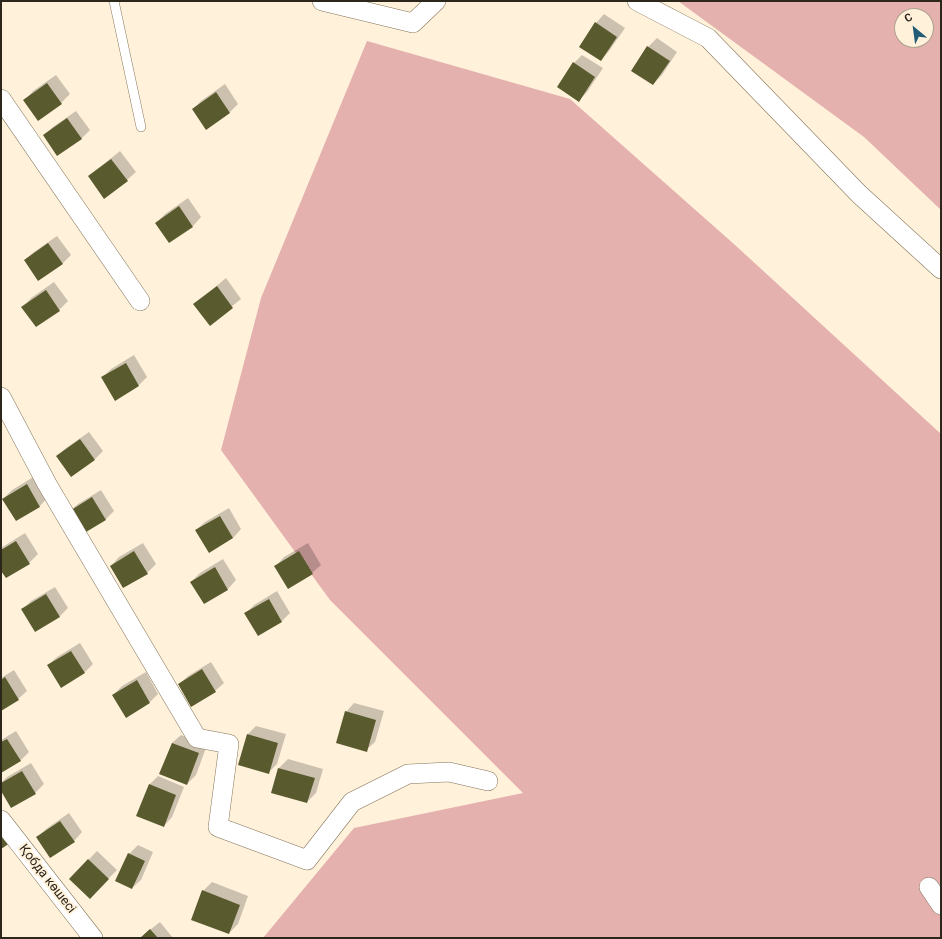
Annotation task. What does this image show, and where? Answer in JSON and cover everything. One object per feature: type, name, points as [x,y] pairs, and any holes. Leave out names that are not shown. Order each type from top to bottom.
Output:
[{"type":"street","points":[[322,1],[413,23],[436,1]]},
{"type":"street","points":[[637,1],[708,38],[859,194],[941,269]]},
{"type":"street","points":[[1,99],[140,301]]},
{"type":"street","points":[[1,397],[47,484],[197,738],[229,744],[218,827],[307,860],[352,802],[408,774],[449,772],[488,781]]},
{"type":"street","name":"Қобда көшесі","points":[[1,820],[93,938]]},
{"type":"street","points":[[928,887],[941,905]]},
{"type":"lane","points":[[114,1],[141,127]]},
{"type":"shaded area","points":[[678,1],[941,1],[941,210],[864,137]]},
{"type":"shaded area","points":[[367,41],[570,99],[735,245],[941,434],[941,938],[263,938],[354,828],[523,793],[330,600],[221,450],[261,298]]},
{"type":"building","points":[[595,22],[617,37],[601,61],[579,47]]},
{"type":"building","points":[[647,46],[670,61],[653,85],[631,71]]},
{"type":"building","points":[[573,62],[595,77],[579,102],[557,87]]},
{"type":"building","points":[[47,83],[62,104],[38,121],[23,100]]},
{"type":"building","points":[[216,92],[230,113],[206,130],[192,109]]},
{"type":"building","points":[[67,118],[82,139],[57,156],[43,135]]},
{"type":"building","points":[[111,159],[128,181],[104,199],[88,176]]},
{"type":"building","points":[[179,206],[193,227],[169,243],[155,223]]},
{"type":"building","points":[[48,243],[63,264],[38,281],[24,260]]},
{"type":"building","points":[[217,286],[233,308],[210,326],[193,304]]},
{"type":"building","points":[[46,290],[60,311],[36,327],[21,307]]},
{"type":"building","points":[[126,363],[139,386],[115,401],[101,377]]},
{"type":"building","points":[[80,439],[95,460],[71,477],[56,456]]},
{"type":"building","points":[[27,484],[40,507],[16,521],[2,499]]},
{"type":"building","points":[[92,497],[106,520],[81,535],[68,512]]},
{"type":"building","points":[[220,516],[233,538],[209,553],[195,530]]},
{"type":"building","points":[[16,541],[30,564],[6,578],[1,571],[1,550]]},
{"type":"building","points":[[134,551],[148,574],[123,588],[110,566]]},
{"type":"building","points":[[299,551],[313,574],[288,589],[274,566]]},
{"type":"building","points":[[215,567],[228,590],[204,604],[190,582]]},
{"type":"building","points":[[46,594],[60,617],[35,632],[21,609]]},
{"type":"building","points":[[269,599],[282,622],[258,636],[244,613]]},
{"type":"building","points":[[71,651],[85,673],[61,688],[47,665]]},
{"type":"building","points":[[202,669],[216,692],[191,707],[178,684]]},
{"type":"building","points":[[5,677],[19,700],[1,711],[1,680]]},
{"type":"building","points":[[137,680],[150,703],[126,718],[112,695]]},
{"type":"building","points":[[345,711],[376,720],[367,752],[336,743]]},
{"type":"building","points":[[247,734],[278,743],[269,774],[238,765]]},
{"type":"building","points":[[7,739],[21,761],[1,773],[1,742]]},
{"type":"building","points":[[172,743],[199,753],[187,785],[159,774]]},
{"type":"building","points":[[278,768],[315,778],[307,803],[271,793]]},
{"type":"building","points":[[22,771],[36,794],[11,808],[1,791],[1,783]]},
{"type":"building","points":[[149,784],[176,795],[164,827],[136,816]]},
{"type":"building","points":[[60,821],[75,842],[50,858],[36,837]]},
{"type":"building","points":[[1,824],[13,841],[1,849]]},
{"type":"building","points":[[128,853],[145,861],[132,889],[115,881]]},
{"type":"building","points":[[88,859],[109,879],[90,899],[69,879]]},
{"type":"building","points":[[202,890],[240,905],[229,934],[191,920]]},
{"type":"building","points":[[150,929],[158,938],[140,938]]}]
